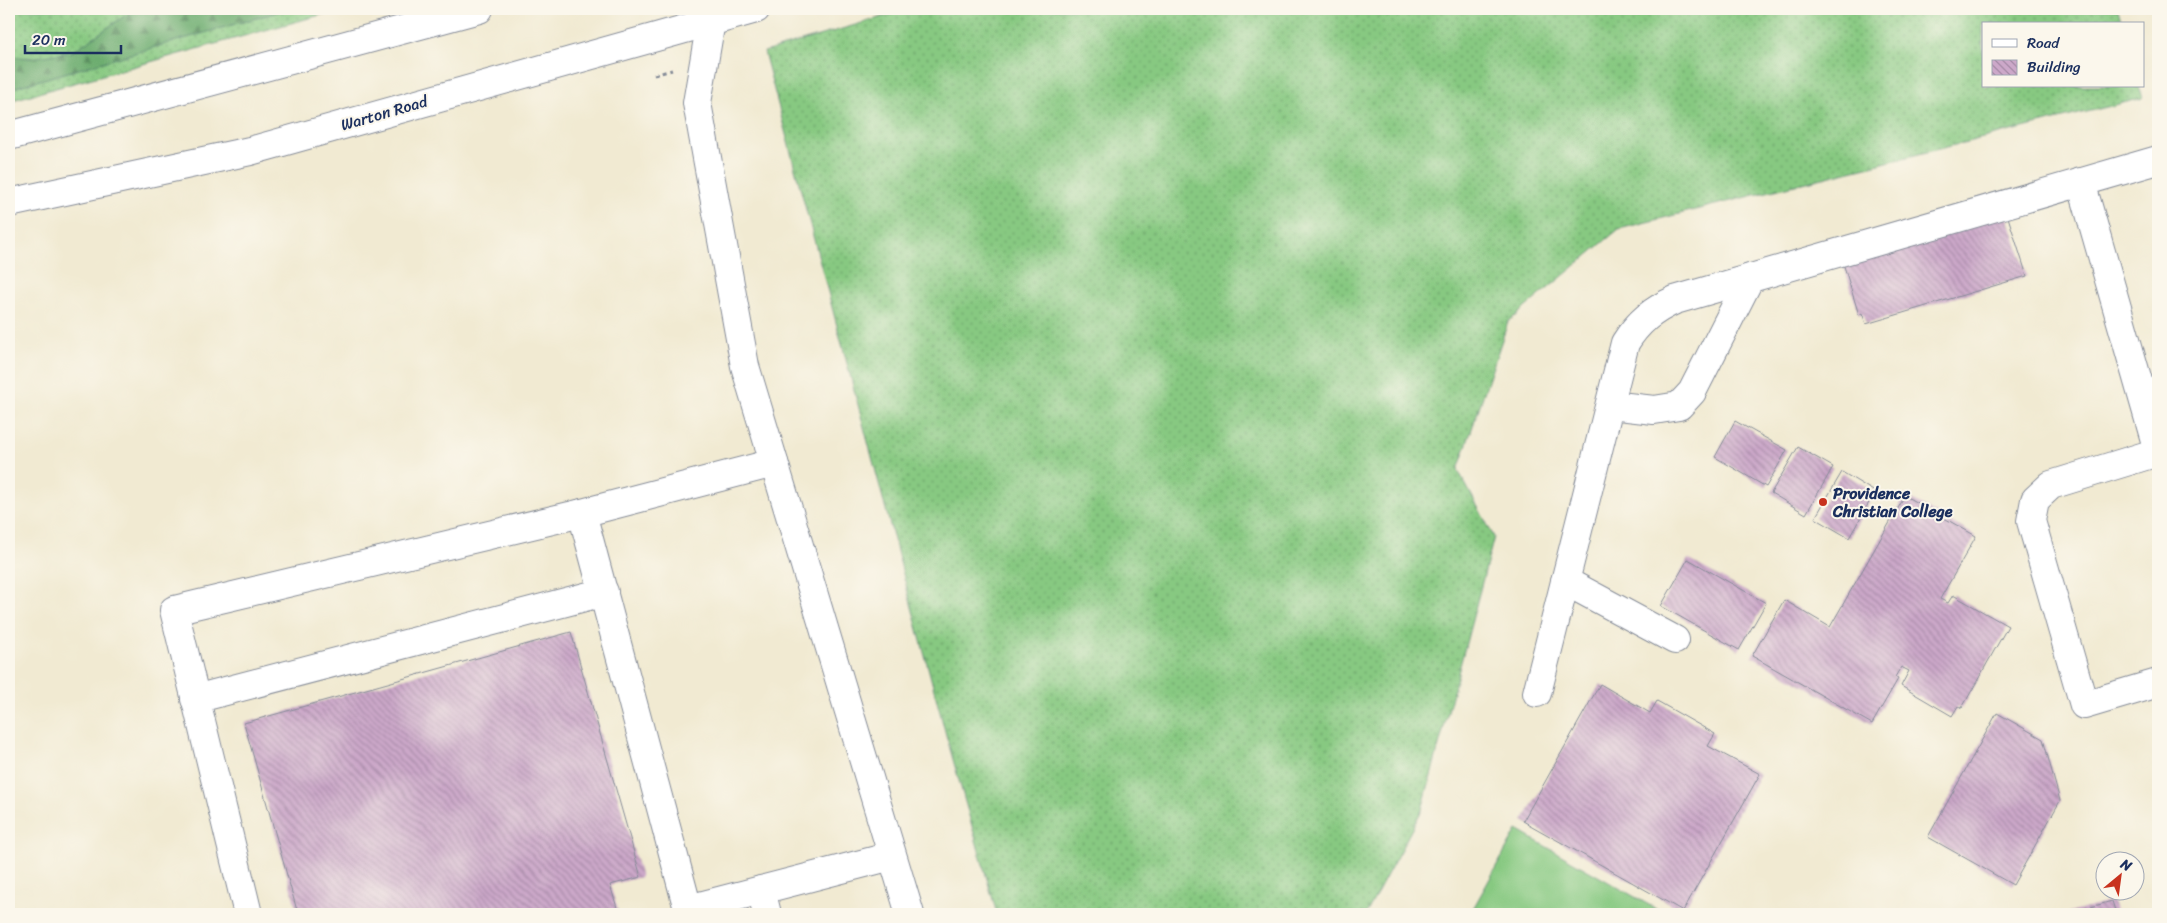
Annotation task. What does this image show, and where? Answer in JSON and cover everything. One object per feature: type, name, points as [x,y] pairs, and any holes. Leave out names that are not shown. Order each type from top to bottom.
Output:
[{"type":"main road","points":[[9,136],[479,9]]},
{"type":"main road","name":"Warton Road","points":[[9,203],[250,151],[709,15],[756,9]]},
{"type":"main road","points":[[709,15],[697,103],[745,366],[910,914]]},
{"type":"main road","points":[[1537,693],[1625,343],[1634,328],[1646,317],[1658,307],[1675,300],[2158,160]]},
{"type":"main road","points":[[2081,182],[2158,452],[2051,485],[2035,500],[2031,522],[2084,705],[2158,683]]},
{"type":"main road","points":[[1610,405],[1654,410],[1678,406],[1692,392],[1750,278]]},
{"type":"main road","points":[[248,914],[174,610],[582,513],[774,463]]},
{"type":"main road","points":[[582,513],[688,910],[764,902],[892,856]]},
{"type":"main road","points":[[1566,581],[1675,640]]},
{"type":"main road","points":[[195,698],[604,592]]},
{"type":"green space","points":[[9,9],[342,9],[9,101]]},
{"type":"green space","points":[[135,9],[288,9],[9,89],[9,56],[30,58],[72,52]]},
{"type":"green space","points":[[909,9],[2118,9],[2121,22],[1982,22],[1982,88],[2140,88],[2143,98],[1619,229],[1508,322],[1458,470],[1494,537],[1422,810],[1366,914],[997,914],[946,735],[764,52]]},
{"type":"green space","points":[[1517,830],[1665,914],[1470,914]]},
{"type":"building","points":[[2007,214],[2027,276],[1866,324],[1862,313],[1859,315],[1843,263]]},
{"type":"building","points":[[1735,421],[1787,450],[1766,487],[1715,457]]},
{"type":"building","points":[[1798,447],[1833,467],[1806,514],[1771,493]]},
{"type":"building","points":[[1842,472],[1875,492],[1849,538],[1815,518]]},
{"type":"building","points":[[1905,496],[1976,536],[1940,599],[1948,603],[1953,595],[2008,626],[1962,708],[1958,706],[1952,716],[1901,686],[1909,671],[1901,667],[1895,677],[1898,679],[1872,724],[1752,656],[1784,600],[1830,627]]},
{"type":"building","points":[[1688,559],[1766,603],[1739,650],[1661,606]]},
{"type":"building","points":[[571,632],[641,877],[610,885],[619,914],[298,914],[244,723]]},
{"type":"building","points":[[1600,684],[1650,713],[1657,701],[1715,734],[1708,746],[1760,774],[1683,911],[1523,821]]},
{"type":"building","points":[[1997,713],[2043,739],[2060,801],[2013,885],[1928,837]]},
{"type":"building","points":[[2112,901],[2116,914],[2066,914]]},
{"type":"place","name":"Providence Christian College","points":[[1823,502]]}]
